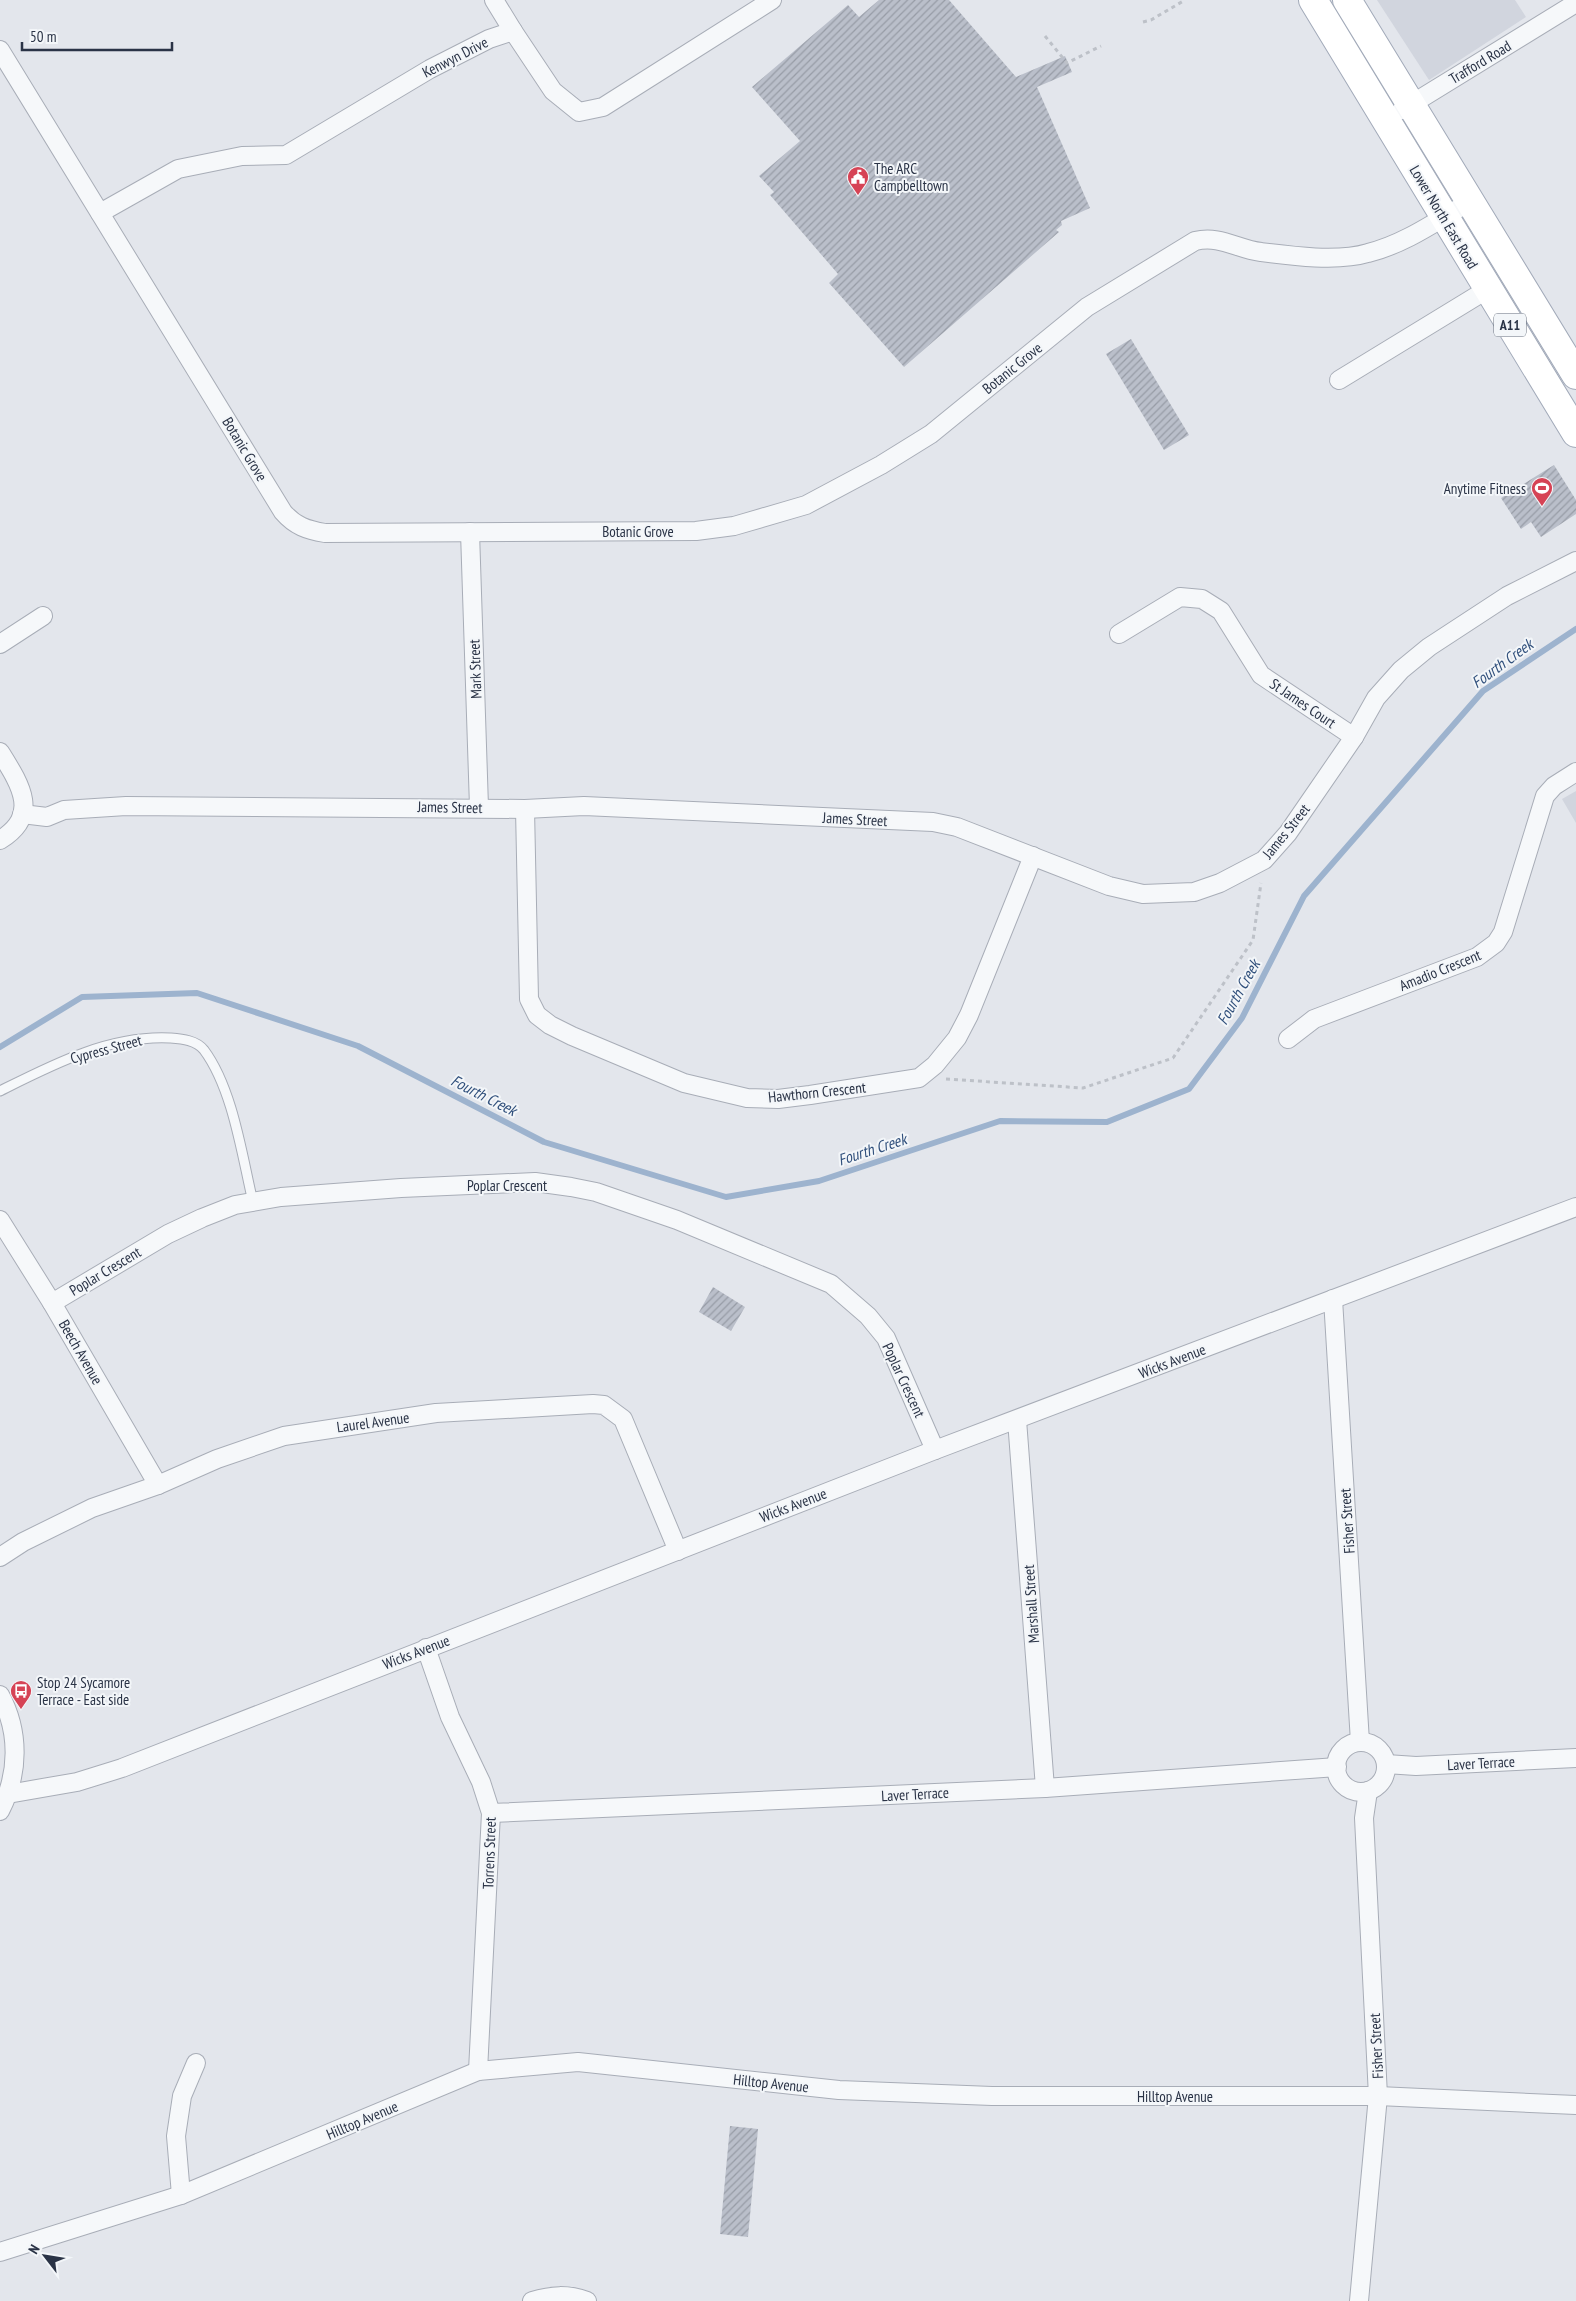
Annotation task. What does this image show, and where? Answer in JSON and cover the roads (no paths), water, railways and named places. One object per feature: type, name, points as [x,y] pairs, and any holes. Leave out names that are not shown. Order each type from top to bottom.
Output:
[{"type":"main road","name":"Lower North East Road","points":[[1313,0],[1576,433]]},
{"type":"main road","name":"Lower North East Road","points":[[1347,0],[1576,375]]},
{"type":"street","points":[[494,0],[553,91],[579,112],[603,107],[772,0]]},
{"type":"street","name":"Trafford Road","points":[[1385,121],[1576,3]]},
{"type":"street","name":"Kenwyn Drive","points":[[100,213],[178,169],[242,156],[286,155],[430,69],[489,39],[513,31]]},
{"type":"street","name":"Botanic Grove","points":[[0,50],[274,497],[290,520],[309,531],[325,533],[696,531],[734,526],[777,515],[836,490],[932,434],[1088,307],[1195,242],[1208,238],[1220,240],[1247,250],[1299,256],[1356,256],[1384,248],[1444,217],[1470,201]]},
{"type":"street","points":[[1339,380],[1488,289]]},
{"type":"street","name":"Mark Street","points":[[470,532],[479,807]]},
{"type":"street","name":"James Street","points":[[22,814],[47,817],[64,810],[126,806],[479,807],[525,809],[584,806],[933,822],[957,827],[1109,886],[1143,894],[1194,892],[1240,874],[1264,860],[1288,833],[1354,737],[1376,698],[1401,670],[1429,647],[1507,596],[1576,561]]},
{"type":"street","name":"St James Court","points":[[1120,634],[1180,597],[1202,599],[1221,611],[1261,675],[1354,737]]},
{"type":"street","points":[[0,644],[44,616]]},
{"type":"street","points":[[0,752],[19,783],[25,799],[22,814],[15,830],[0,840]]},
{"type":"street","name":"Amadio Crescent","points":[[1288,1039],[1314,1020],[1476,957],[1496,943],[1503,932],[1545,796],[1548,791],[1576,772]]},
{"type":"street","name":"Hawthorn Crescent","points":[[525,809],[529,999],[537,1015],[550,1025],[684,1083],[747,1098],[786,1098],[882,1085],[919,1078],[935,1065],[957,1038],[965,1023],[1033,856]]},
{"type":"street","name":"Poplar Crescent","points":[[52,1303],[168,1234],[202,1218],[235,1206],[253,1202],[281,1197],[392,1189],[535,1182],[596,1192],[677,1220],[831,1284],[868,1316],[886,1338],[936,1450]]},
{"type":"street","name":"Wicks Avenue","points":[[8,1794],[77,1782],[122,1768],[936,1450],[1576,1207]]},
{"type":"street","name":"Beech Avenue","points":[[0,1220],[52,1303],[158,1484]]},
{"type":"street","name":"Fisher Street","points":[[1332,1299],[1360,1742]]},
{"type":"street","name":"Laurel Avenue","points":[[0,1556],[23,1542],[92,1508],[158,1484],[217,1459],[284,1436],[436,1413],[604,1405],[623,1419],[678,1551]]},
{"type":"street","name":"Marshall Street","points":[[1017,1420],[1045,1788]]},
{"type":"street","name":"Torrens Street","points":[[426,1648],[450,1717],[481,1782],[491,1813],[478,2072]]},
{"type":"street","points":[[0,1695],[9,1711],[15,1733],[14,1767],[8,1794],[0,1811]]},
{"type":"street","points":[[1360,1742],[1381,1752],[1386,1764],[1384,1778],[1376,1787],[1360,1792],[1348,1789],[1337,1776],[1337,1761],[1346,1747],[1360,1742]]},
{"type":"street","name":"Laver Terrace","points":[[1386,1764],[1416,1766],[1576,1758]]},
{"type":"street","name":"Laver Terrace","points":[[491,1813],[1045,1788],[1337,1767]]},
{"type":"street","name":"Fisher Street","points":[[1359,2301],[1378,2096],[1364,1818],[1368,1791]]},
{"type":"street","name":"Hilltop Avenue","points":[[0,2252],[181,2195],[478,2072],[578,2062],[839,2090],[992,2096],[1378,2096],[1576,2105]]},
{"type":"street","points":[[181,2195],[176,2136],[182,2096],[196,2063]]},
{"type":"street","points":[[532,2301],[554,2295],[574,2296],[588,2301]]},
{"type":"lane","name":"Cypress Street","points":[[0,1091],[56,1063],[104,1047],[157,1038],[188,1039],[204,1049],[228,1096],[253,1202]]},
{"type":"waterway","name":"Fourth Creek","points":[[0,1047],[82,997],[197,993],[358,1046],[544,1142],[726,1197],[819,1181],[1000,1121],[1107,1122],[1189,1089],[1242,1018],[1304,896],[1483,691],[1576,629]]},
{"type":"place","name":"The ARC Campbelltown","points":[[858,196]]},
{"type":"place","name":"Anytime Fitness","points":[[1542,507]]},
{"type":"place","name":"Stop 24 Sycamore Terrace - East side","points":[[21,1710]]}]
